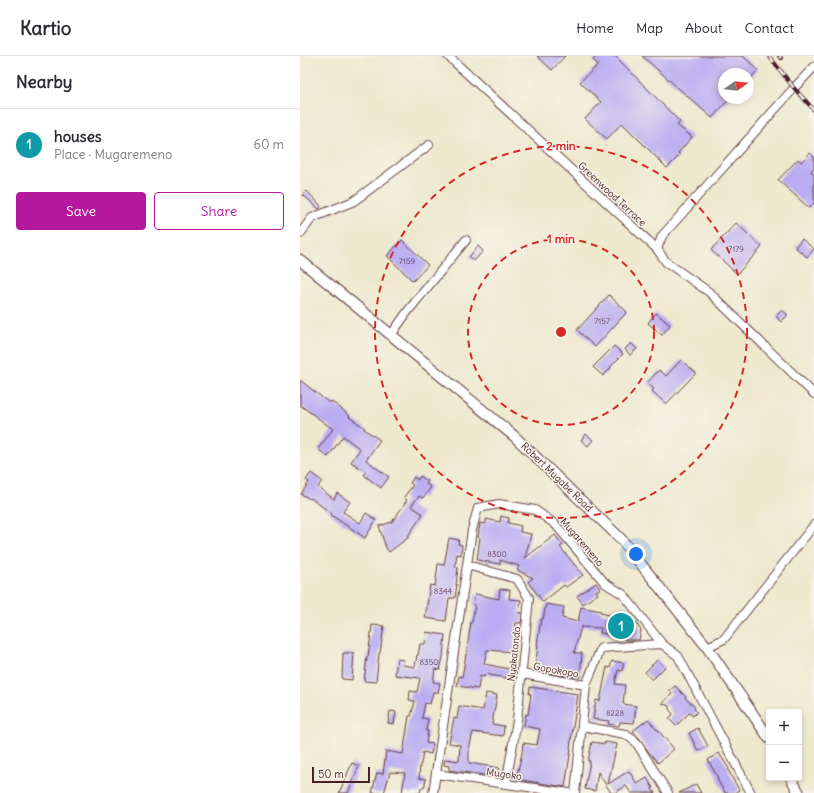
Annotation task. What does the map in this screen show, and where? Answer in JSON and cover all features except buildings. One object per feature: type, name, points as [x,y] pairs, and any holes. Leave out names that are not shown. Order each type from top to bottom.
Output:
[{"type":"main road","name":"Robert Mugabe Road","points":[[300,260],[514,436],[622,539],[707,647],[766,734]]},
{"type":"main road","points":[[793,781],[800,793]]},
{"type":"street","name":"Greenwood Terrace","points":[[448,56],[657,249],[666,262],[709,292],[814,394]]},
{"type":"street","points":[[657,249],[662,236],[814,67]]},
{"type":"street","points":[[300,234],[312,218],[354,201],[428,145]]},
{"type":"street","points":[[391,335],[408,310],[466,240]]},
{"type":"street","name":"Mugaremeno","points":[[433,793],[472,530],[478,508],[499,504],[536,510],[555,524],[605,583],[624,595],[662,644],[678,656],[751,793]]},
{"type":"street","points":[[707,647],[724,639],[814,525]]},
{"type":"street","name":"Nyakatondo","points":[[467,565],[517,580],[529,598],[517,720],[506,784]]},
{"type":"street","points":[[575,793],[586,685],[601,648],[662,644]]},
{"type":"street","name":"Gopokopo","points":[[522,674],[586,685]]},
{"type":"street","points":[[582,726],[625,734],[636,742],[668,793]]},
{"type":"street","name":"Mugoko","points":[[436,774],[569,793]]},
{"type":"railway","points":[[769,56],[794,88],[814,110]]},
{"type":"place","name":"houses","points":[[621,626]]}]
